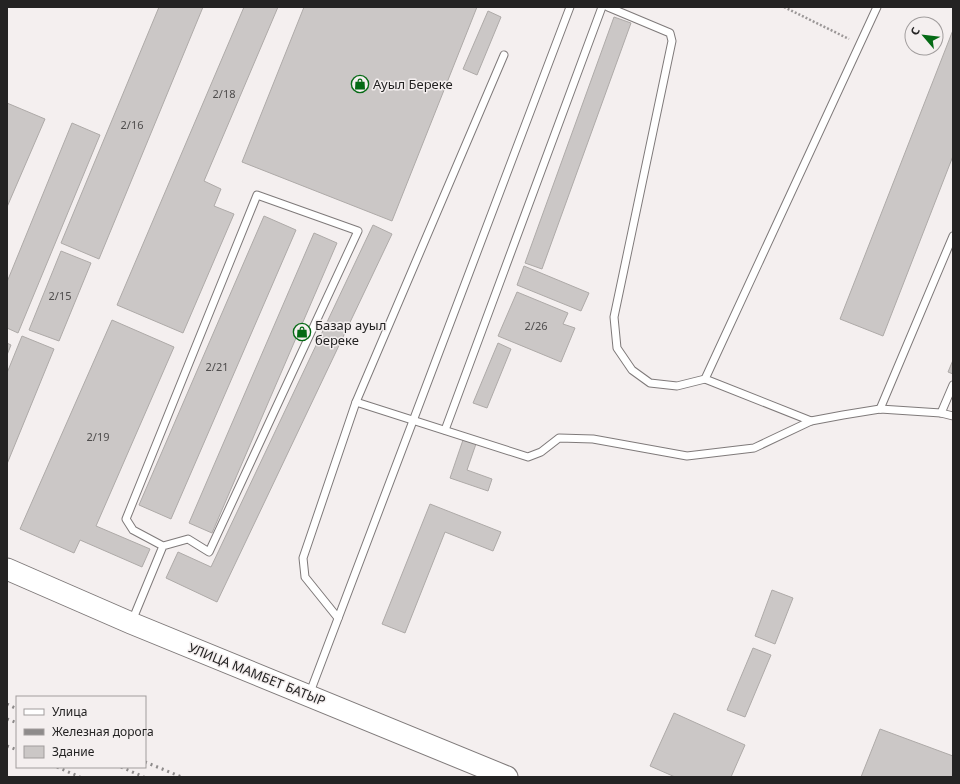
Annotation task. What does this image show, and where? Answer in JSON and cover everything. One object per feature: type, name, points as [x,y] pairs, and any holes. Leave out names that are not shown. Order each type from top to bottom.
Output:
[{"type":"main road","name":"УЛИЦА МАМБЕТ БАТЫР","points":[[7,569],[131,623],[507,777]]},
{"type":"lane","points":[[309,695],[570,7]]},
{"type":"lane","points":[[445,430],[602,7]]},
{"type":"lane","points":[[608,7],[670,33],[672,40],[614,317],[617,348],[632,370],[650,383],[677,386],[705,379],[811,421]]},
{"type":"lane","points":[[705,379],[878,7]]},
{"type":"lane","points":[[338,618],[305,577],[303,558],[356,402],[504,55]]},
{"type":"lane","points":[[257,195],[358,231],[209,552],[188,539],[163,546],[133,530],[126,519],[257,195]]},
{"type":"lane","points":[[880,409],[953,236]]},
{"type":"lane","points":[[941,413],[953,385]]},
{"type":"lane","points":[[356,402],[528,457],[541,452],[559,438],[593,439],[687,456],[754,448],[811,421],[880,409],[941,413],[953,416]]},
{"type":"lane","points":[[131,623],[163,546]]},
{"type":"path","points":[[784,7],[860,44]]},
{"type":"building","points":[[159,7],[203,7],[99,259],[61,243]]},
{"type":"building","points":[[244,7],[278,7],[204,181],[221,189],[214,206],[234,214],[183,333],[117,305]]},
{"type":"building","name":"Ауыл Береке","points":[[304,7],[477,7],[392,221],[242,162]]},
{"type":"building","points":[[488,11],[501,17],[477,75],[463,69]]},
{"type":"building","points":[[614,17],[631,23],[542,269],[525,263]]},
{"type":"building","points":[[953,30],[953,156],[883,336],[840,319]]},
{"type":"building","points":[[7,103],[45,119],[7,207]]},
{"type":"building","points":[[72,123],[100,135],[18,333],[7,328],[7,282]]},
{"type":"building","points":[[264,216],[296,230],[171,519],[139,505]]},
{"type":"building","points":[[373,225],[392,234],[217,602],[166,578],[178,552],[211,567]]},
{"type":"building","points":[[314,233],[337,243],[212,533],[189,523]]},
{"type":"building","points":[[61,251],[91,263],[59,341],[29,330]]},
{"type":"building","points":[[524,266],[589,293],[581,311],[517,285]]},
{"type":"building","points":[[517,292],[568,313],[563,324],[575,328],[561,362],[498,336]]},
{"type":"building","points":[[112,320],[174,347],[96,526],[150,549],[142,567],[80,540],[74,553],[20,529]]},
{"type":"building","points":[[22,336],[54,349],[7,464],[7,373]]},
{"type":"building","points":[[7,343],[11,345],[7,355]]},
{"type":"building","points":[[498,343],[511,349],[487,408],[473,403]]},
{"type":"building","points":[[953,360],[953,374],[948,372]]},
{"type":"building","points":[[464,437],[477,441],[467,470],[492,479],[488,491],[450,478]]},
{"type":"building","points":[[430,504],[501,532],[493,551],[445,532],[405,633],[382,624]]},
{"type":"building","points":[[772,590],[793,598],[775,644],[755,636]]},
{"type":"building","points":[[753,648],[771,655],[745,717],[727,710]]},
{"type":"building","points":[[674,713],[745,745],[731,777],[675,777],[650,766]]},
{"type":"building","points":[[880,729],[953,756],[953,777],[861,777]]},
{"type":"railway","points":[[7,704],[16,708]]},
{"type":"railway","points":[[7,719],[16,723]]},
{"type":"railway","points":[[7,746],[16,750]]},
{"type":"railway","points":[[146,762],[182,777]]},
{"type":"railway","points":[[59,768],[80,777]]},
{"type":"railway","points":[[123,768],[144,777]]},
{"type":"place","name":"Ауыл Береке","points":[[360,84]]},
{"type":"place","name":"Базар ауыл береке","points":[[302,332]]}]
